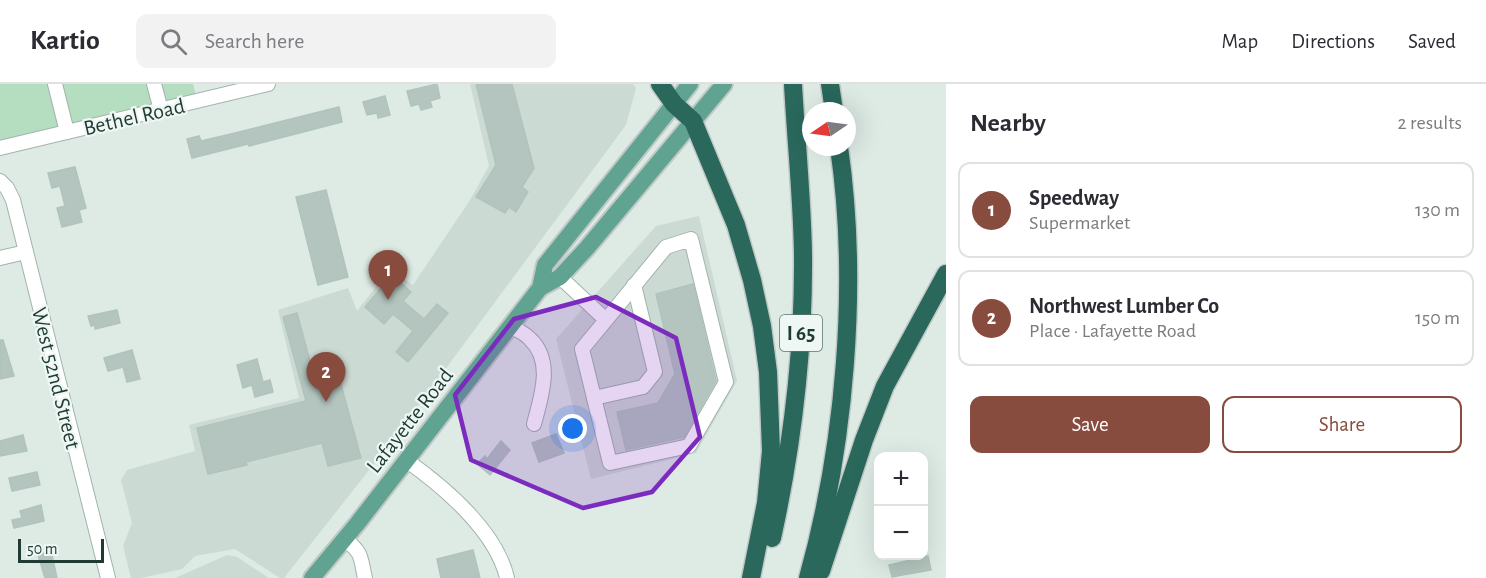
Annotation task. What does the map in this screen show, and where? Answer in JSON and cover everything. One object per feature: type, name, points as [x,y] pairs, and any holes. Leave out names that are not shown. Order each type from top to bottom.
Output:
[{"type":"highway","points":[[660,84],[674,104],[693,121],[736,225],[758,305],[766,352],[771,420],[769,482],[751,578]]},
{"type":"highway","name":"I 65","points":[[761,578],[784,483],[793,428],[801,345],[803,251],[793,84]]},
{"type":"highway","points":[[830,84],[833,102]]},
{"type":"highway","name":"I 65","points":[[808,578],[831,470],[839,417],[845,349],[847,244],[840,156]]},
{"type":"highway","points":[[818,578],[864,440],[885,386],[946,274]]},
{"type":"main road","name":"Lafayette Road","points":[[540,288],[545,265],[690,84]]},
{"type":"main road","name":"Lafayette Road","points":[[312,578],[345,539],[540,288],[560,277],[587,248],[724,84]]},
{"type":"street","points":[[55,84],[67,132]]},
{"type":"street","points":[[154,84],[161,110]]},
{"type":"street","name":"Bethel Road","points":[[0,148],[268,84]]},
{"type":"street","name":"West 52nd Street","points":[[0,181],[7,188],[13,200],[108,578]]},
{"type":"street","points":[[691,239],[726,382],[689,446],[610,463],[582,349],[634,285],[666,248],[691,239]]},
{"type":"street","points":[[0,258],[26,252]]},
{"type":"street","points":[[560,277],[606,320]]},
{"type":"street","points":[[594,398],[643,387],[655,372],[634,285]]},
{"type":"street","points":[[510,326],[530,338],[538,348],[544,363],[541,397],[534,424]]},
{"type":"street","points":[[406,460],[438,483],[483,531],[504,566],[507,578]]},
{"type":"street","points":[[345,539],[362,556],[365,578]]},
{"type":"highlighted area","points":[[596,297],[676,338],[700,437],[652,492],[583,508],[471,460],[455,395],[514,319]]},
{"type":"shaded area","points":[[470,84],[633,84],[636,88],[626,125],[396,436],[284,578],[280,578],[235,549],[195,556],[182,569],[131,578],[123,546],[132,523],[121,480],[127,470],[195,451],[189,425],[299,398],[278,310],[348,288],[357,311],[390,269],[413,285],[470,200],[489,166]]},
{"type":"shaded area","points":[[699,216],[737,381],[696,453],[591,479],[556,339],[656,226]]},
{"type":"shaded area","points":[[227,555],[237,557],[269,578],[175,578]]},
{"type":"green space","points":[[0,84],[193,84],[196,95],[0,142]]},
{"type":"building","points":[[437,84],[440,98],[430,101],[432,107],[421,110],[419,104],[411,106],[407,91]]},
{"type":"building","points":[[476,84],[512,84],[534,168],[522,187],[528,192],[516,212],[509,207],[505,213],[476,197],[496,165]]},
{"type":"building","points":[[385,96],[390,115],[378,118],[377,113],[367,115],[363,102]]},
{"type":"building","points":[[339,107],[342,122],[192,158],[187,139],[199,136],[201,141]]},
{"type":"building","points":[[75,167],[86,208],[79,210],[82,222],[62,227],[57,208],[65,206],[60,186],[52,188],[48,173]]},
{"type":"building","points":[[326,190],[348,277],[318,285],[296,197]]},
{"type":"building","points":[[392,275],[411,292],[403,301],[424,319],[437,304],[448,313],[408,362],[396,352],[413,331],[393,314],[384,324],[365,307]]},
{"type":"building","points":[[693,284],[716,381],[684,437],[626,450],[617,412],[658,403],[675,374],[656,294]]},
{"type":"building","points":[[117,310],[120,323],[95,329],[95,325],[91,326],[88,316]]},
{"type":"building","points":[[297,313],[310,361],[333,355],[361,458],[328,466],[322,443],[208,474],[197,428],[306,401],[283,317]]},
{"type":"building","points":[[0,340],[3,340],[14,376],[0,379]]},
{"type":"building","points":[[132,350],[140,379],[127,382],[123,367],[108,371],[104,358]]},
{"type":"building","points":[[257,359],[263,382],[270,380],[273,392],[255,397],[252,385],[243,388],[237,365]]},
{"type":"building","points":[[556,434],[564,453],[539,462],[532,443]]},
{"type":"building","points":[[23,435],[27,451],[0,456],[0,441]]},
{"type":"building","points":[[501,441],[510,450],[490,475],[477,464],[485,456],[487,459]]},
{"type":"building","points":[[37,472],[40,485],[12,491],[9,478]]},
{"type":"building","points":[[41,505],[44,521],[14,528],[12,520],[22,518],[20,511]]},
{"type":"building","points":[[473,550],[480,578],[441,578],[437,559]]},
{"type":"building","points":[[51,551],[57,578],[45,578],[38,555]]},
{"type":"building","points":[[928,556],[931,570],[892,577],[889,565],[911,560],[928,560]]},
{"type":"place","name":"Speedway","points":[[388,300]]},
{"type":"place","name":"Northwest Lumber Co","points":[[326,402]]}]
